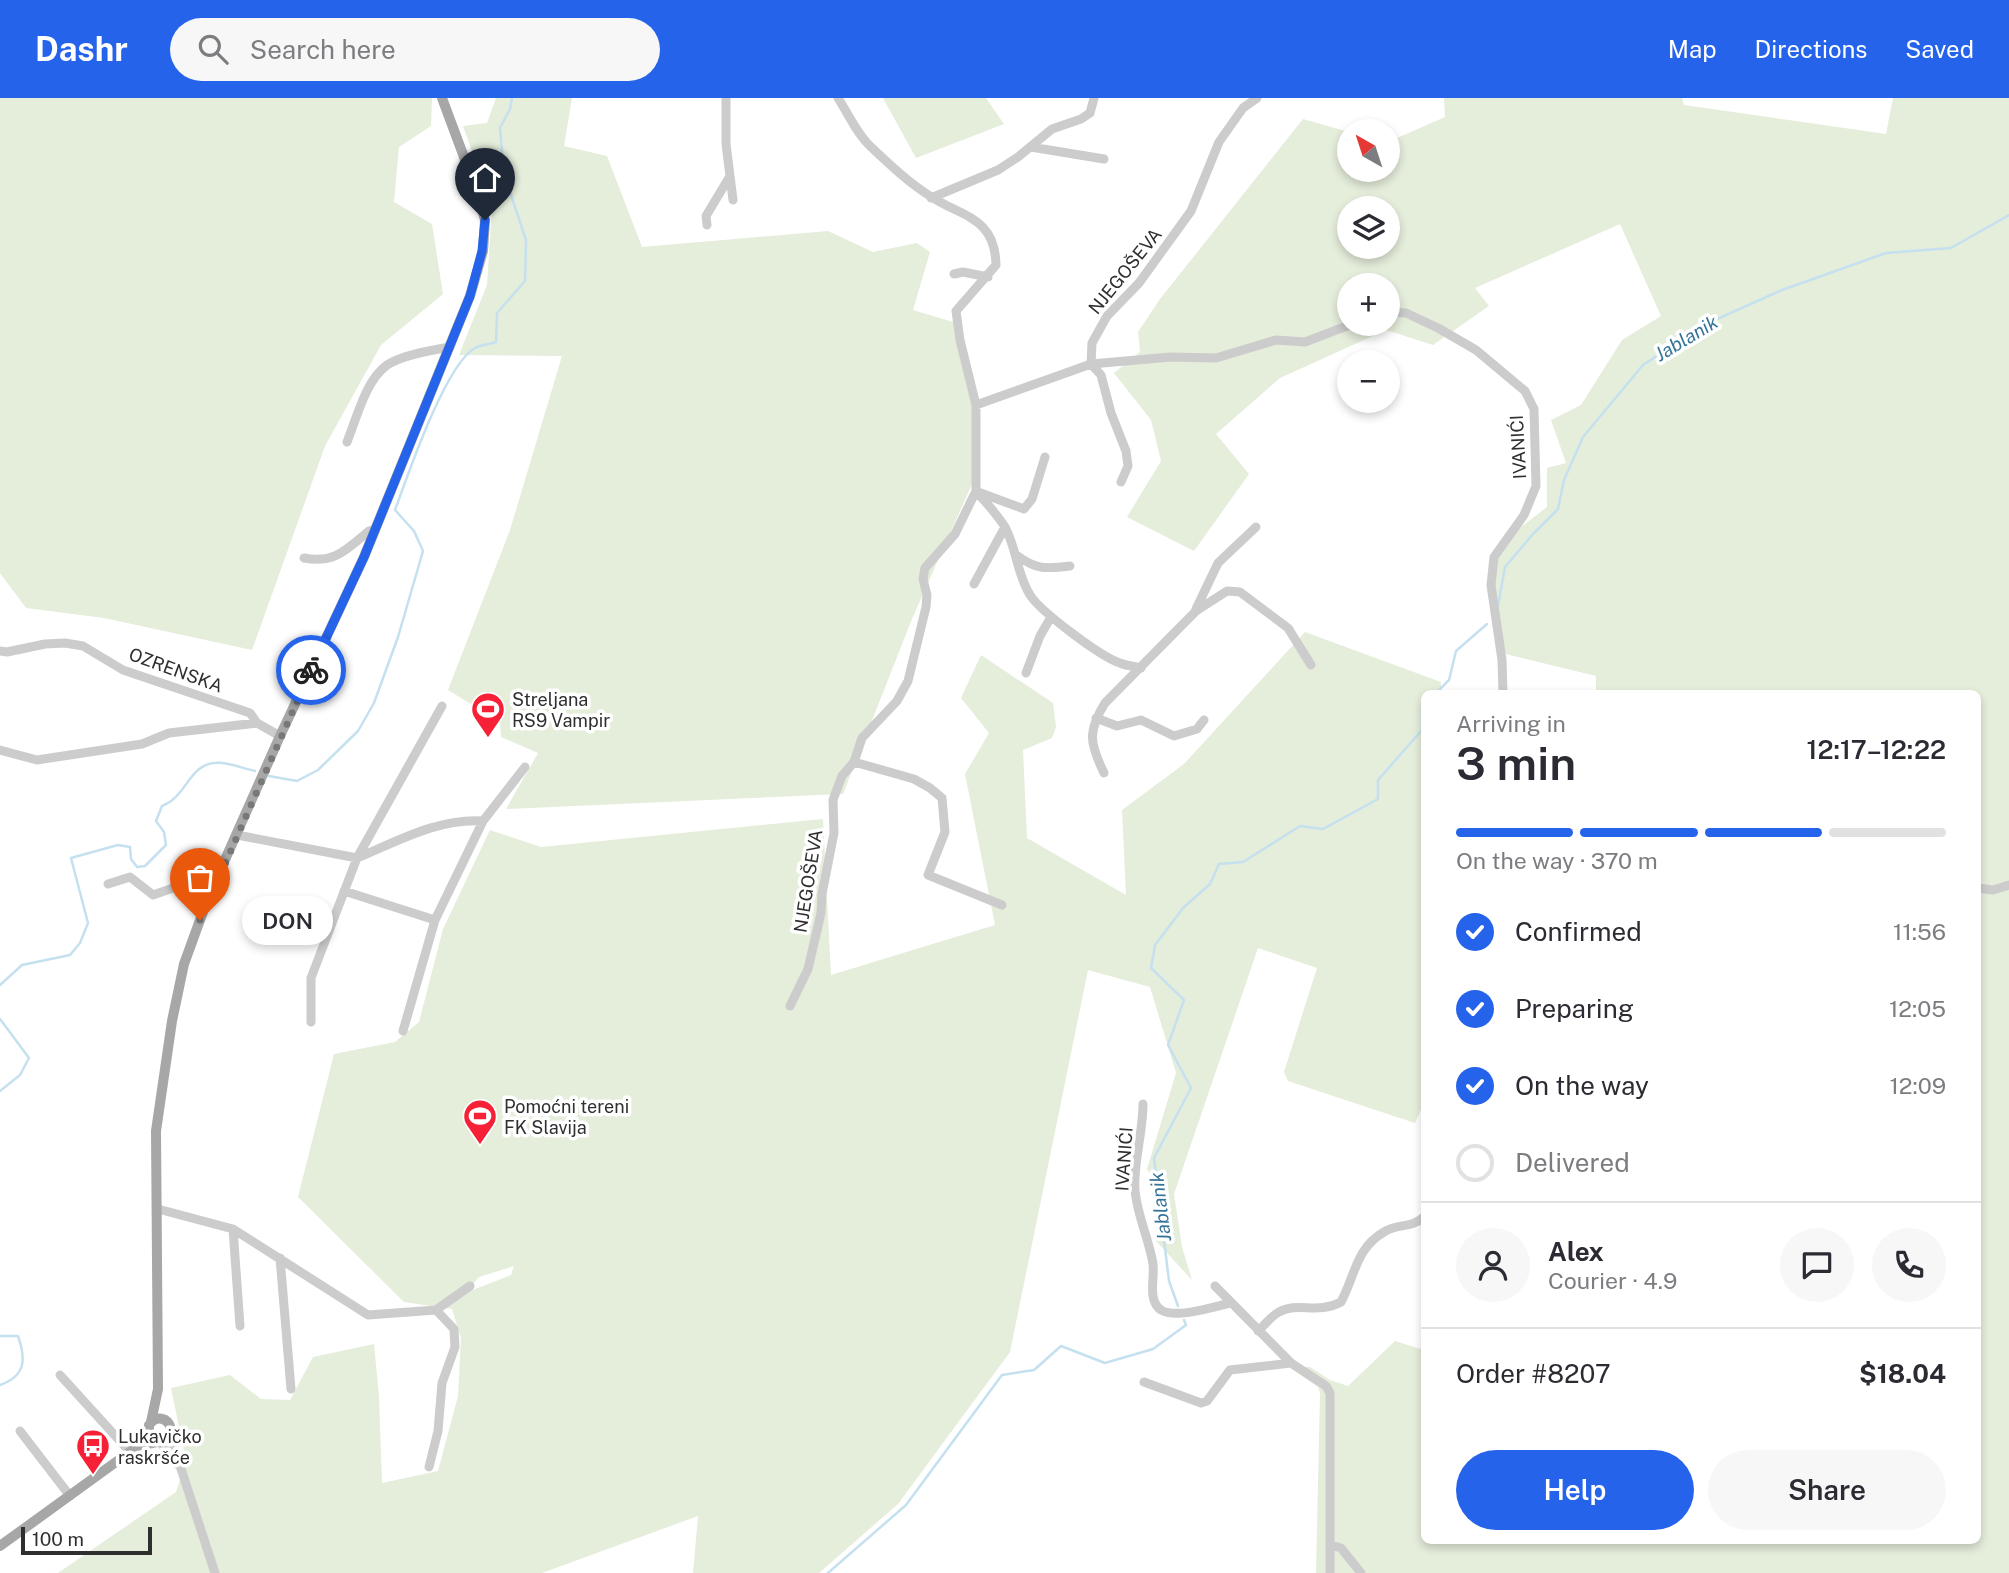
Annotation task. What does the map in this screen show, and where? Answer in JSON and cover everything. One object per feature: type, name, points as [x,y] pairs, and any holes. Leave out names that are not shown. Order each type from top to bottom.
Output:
[{"type":"main road","points":[[158,1442],[151,1438],[149,1426],[158,1389],[156,1130],[172,1021],[184,964],[208,898],[375,529],[470,296],[482,251],[485,220],[443,99]]},
{"type":"main road","points":[[0,1546],[134,1449],[166,1440],[172,1429],[158,1389]]},
{"type":"main road","points":[[134,1449],[149,1426],[158,1418],[169,1422]]},
{"type":"street","points":[[726,98],[726,144],[733,200]]},
{"type":"street","points":[[838,98],[868,145],[931,198],[967,215],[990,236],[996,252],[996,265],[988,277],[963,272],[954,274]]},
{"type":"street","points":[[931,198],[998,170],[1031,148],[1052,129],[1090,113],[1094,98]]},
{"type":"street","name":"NJEGOŠEVA","points":[[1091,364],[1093,343],[1107,316],[1139,284],[1191,211],[1219,142],[1243,108],[1257,98]]},
{"type":"street","points":[[1031,148],[1104,159]]},
{"type":"street","points":[[707,225],[706,216],[730,176]]},
{"type":"street","name":"NJEGOŠEVA","points":[[790,1006],[808,969],[821,913],[834,833],[833,800],[842,776],[854,762],[862,738],[897,701],[908,681],[926,607],[927,595],[923,579],[925,568],[955,534],[976,491],[976,405],[960,340],[957,311],[988,277]]},
{"type":"street","name":"IVANIĆI","points":[[1400,313],[1438,328],[1476,350],[1525,391],[1534,409],[1536,486],[1524,516],[1494,558],[1491,584],[1502,660],[1503,690]]},
{"type":"street","points":[[976,405],[1091,364],[1171,357],[1216,358],[1276,340],[1305,342],[1337,330]]},
{"type":"street","points":[[347,442],[371,383],[384,368],[397,360],[450,347]]},
{"type":"street","points":[[1091,364],[1101,375],[1111,413],[1126,451],[1128,466],[1121,482]]},
{"type":"street","points":[[976,491],[1024,509],[1032,499],[1045,457]]},
{"type":"street","points":[[976,491],[1005,527],[1019,573],[1031,597],[1051,617],[1119,663],[1141,668]]},
{"type":"street","points":[[974,584],[1005,527]]},
{"type":"street","points":[[1196,611],[1218,563],[1256,527]]},
{"type":"street","points":[[304,558],[320,562],[336,557],[375,529]]},
{"type":"street","points":[[1015,554],[1039,568],[1070,566]]},
{"type":"street","points":[[1104,773],[1092,748],[1096,718],[1105,703],[1196,611],[1227,592],[1240,592],[1288,628],[1311,665]]},
{"type":"street","points":[[1026,673],[1040,636],[1051,617]]},
{"type":"street","name":"OZRENSKA","points":[[0,651],[8,652],[46,644],[83,646],[123,670],[250,713],[257,723],[280,736]]},
{"type":"street","points":[[311,1022],[311,978],[357,858],[442,706]]},
{"type":"street","points":[[1096,718],[1118,726],[1141,720],[1174,736],[1197,729],[1204,720]]},
{"type":"street","points":[[0,750],[37,760],[142,744],[169,733],[257,723]]},
{"type":"street","points":[[854,762],[914,779],[942,799],[944,832],[928,875],[1002,905]]},
{"type":"street","points":[[403,1031],[435,920],[483,821],[525,767]]},
{"type":"street","points":[[237,835],[357,858],[438,825],[462,820],[483,821]]},
{"type":"street","points":[[108,884],[130,877],[153,895],[176,887],[208,898]]},
{"type":"street","points":[[1981,888],[1993,890],[2009,884]]},
{"type":"street","points":[[344,891],[435,920]]},
{"type":"street","name":"IVANIĆI","points":[[1143,1104],[1143,1127],[1135,1189],[1153,1265],[1155,1301],[1165,1312],[1178,1314],[1230,1303]]},
{"type":"street","points":[[158,1209],[233,1229],[368,1315],[436,1310],[470,1286]]},
{"type":"street","points":[[1258,1331],[1281,1310],[1324,1310],[1341,1302],[1362,1251],[1384,1231],[1420,1224]]},
{"type":"street","points":[[233,1229],[240,1326]]},
{"type":"street","points":[[280,1258],[291,1389]]},
{"type":"street","points":[[1215,1286],[1291,1363],[1326,1386],[1330,1393],[1331,1573]]},
{"type":"street","points":[[429,1467],[438,1431],[442,1383],[455,1347],[454,1329],[436,1310]]},
{"type":"street","points":[[1144,1382],[1201,1402],[1207,1401],[1230,1370],[1291,1363]]},
{"type":"street","points":[[60,1375],[134,1449]]},
{"type":"street","points":[[20,1431],[70,1496]]},
{"type":"street","points":[[170,1435],[215,1573]]},
{"type":"street","points":[[158,1442],[180,1468]]},
{"type":"street","points":[[1331,1545],[1340,1548],[1361,1573]]},
{"type":"green space","points":[[0,98],[432,98],[431,126],[399,147],[394,202],[432,224],[443,294],[381,345],[325,446],[252,650],[104,618],[26,608],[0,573]]},
{"type":"green space","points":[[496,98],[572,98],[564,146],[607,156],[642,247],[828,231],[873,252],[917,243],[930,252],[913,310],[953,322],[972,404],[972,484],[912,619],[843,794],[506,809],[538,753],[501,737],[500,722],[448,690],[510,530],[562,356],[459,355],[487,285],[492,207],[463,126],[487,123]]},
{"type":"green space","points":[[883,98],[986,98],[1004,124],[916,158]]},
{"type":"green space","points":[[1444,98],[1682,98],[1684,105],[1886,134],[1893,98],[2009,98],[2009,1573],[1316,1573],[1320,1393],[1318,1387],[1289,1367],[1310,1367],[1330,1380],[1348,1386],[1395,1341],[1421,1349],[1421,1544],[1981,1544],[1981,690],[1596,690],[1596,676],[1506,654],[1493,603],[1494,557],[1521,527],[1547,507],[1547,468],[1566,463],[1551,420],[1581,405],[1622,340],[1661,316],[1620,224],[1475,288],[1489,306],[1433,345],[1400,334],[1400,273],[1337,273],[1337,336],[1373,336],[1280,378],[1216,434],[1249,474],[1194,551],[1127,517],[1161,461],[1151,420],[1114,373],[1140,352],[1138,332],[1160,299],[1303,119],[1337,129],[1337,182],[1400,182],[1400,137],[1445,117]]},
{"type":"green space","points":[[1305,632],[1441,682],[1441,690],[1421,690],[1421,1110],[1415,1123],[1288,1081],[1284,1072],[1317,968],[1258,948],[1174,1194],[1182,1247],[1192,1280],[1156,1241],[1156,1185],[1147,1169],[1176,1073],[1150,987],[1088,970],[1010,1352],[898,1504],[819,1573],[693,1573],[698,1516],[542,1573],[58,1573],[176,1492],[186,1461],[171,1388],[230,1375],[261,1399],[290,1400],[313,1357],[374,1344],[382,1483],[438,1471],[458,1396],[461,1338],[452,1309],[404,1302],[298,1197],[334,1054],[395,1042],[419,1022],[443,929],[490,830],[541,847],[823,819],[831,975],[995,925],[965,774],[989,733],[961,698],[981,655],[1053,703],[1056,727],[1052,738],[1023,750],[1027,838],[1126,895],[1122,810],[1184,764]],"holes":[[[514,1266],[511,1275],[465,1293],[479,1277]]]},
{"type":"waterway","points":[[269,776],[297,781],[318,770],[358,731],[374,703],[398,637],[423,551],[414,531],[395,510],[429,422],[452,376],[463,358],[475,348],[496,342],[497,313],[525,281],[526,240],[504,174],[500,128],[510,109],[512,98]]},
{"type":"waterway","name":"Jablanik","points":[[1498,606],[1505,567],[1558,509],[1564,480],[1583,437],[1643,365],[1706,324],[1782,290],[1886,253],[1951,248],[2009,215]]},
{"type":"waterway","name":"Jablanik","points":[[1439,690],[1449,680],[1456,651],[1487,624]]},
{"type":"waterway","name":"Jablanik","points":[[1178,1306],[1169,1281],[1154,1158],[1191,1088],[1168,1045],[1184,1000],[1151,968],[1155,945],[1183,908],[1210,884],[1219,864],[1243,862],[1300,826],[1323,829],[1378,799],[1378,780],[1421,731]]},
{"type":"waterway","points":[[0,985],[22,965],[70,955],[80,943],[88,923],[71,858],[118,845],[130,847],[131,859],[137,867],[145,866],[166,845],[164,832],[156,821],[162,806],[178,795],[195,773],[202,767],[222,763],[255,771]]},
{"type":"waterway","points":[[0,1019],[29,1058],[20,1075],[0,1091]]},
{"type":"waterway","name":"Jablanik","points":[[828,1573],[906,1505],[1002,1375],[1034,1370],[1061,1346],[1105,1363],[1153,1349],[1186,1325],[1184,1320]]},
{"type":"waterway","points":[[0,1336],[18,1336],[23,1359],[15,1377],[0,1385]]},
{"type":"way so far","points":[[200,920],[311,670]]},
{"type":"place","name":"Streljana RS9 Vampir","points":[[488,739]]},
{"type":"place","name":"DON","points":[[200,920]]},
{"type":"place","name":"Pomoćni tereni FK Slavija","points":[[480,1146]]},
{"type":"place","name":"Lukavičko raskršće","points":[[93,1476]]},
{"type":"route","points":[[311,670],[364,557],[470,296],[482,251],[485,220]]}]
